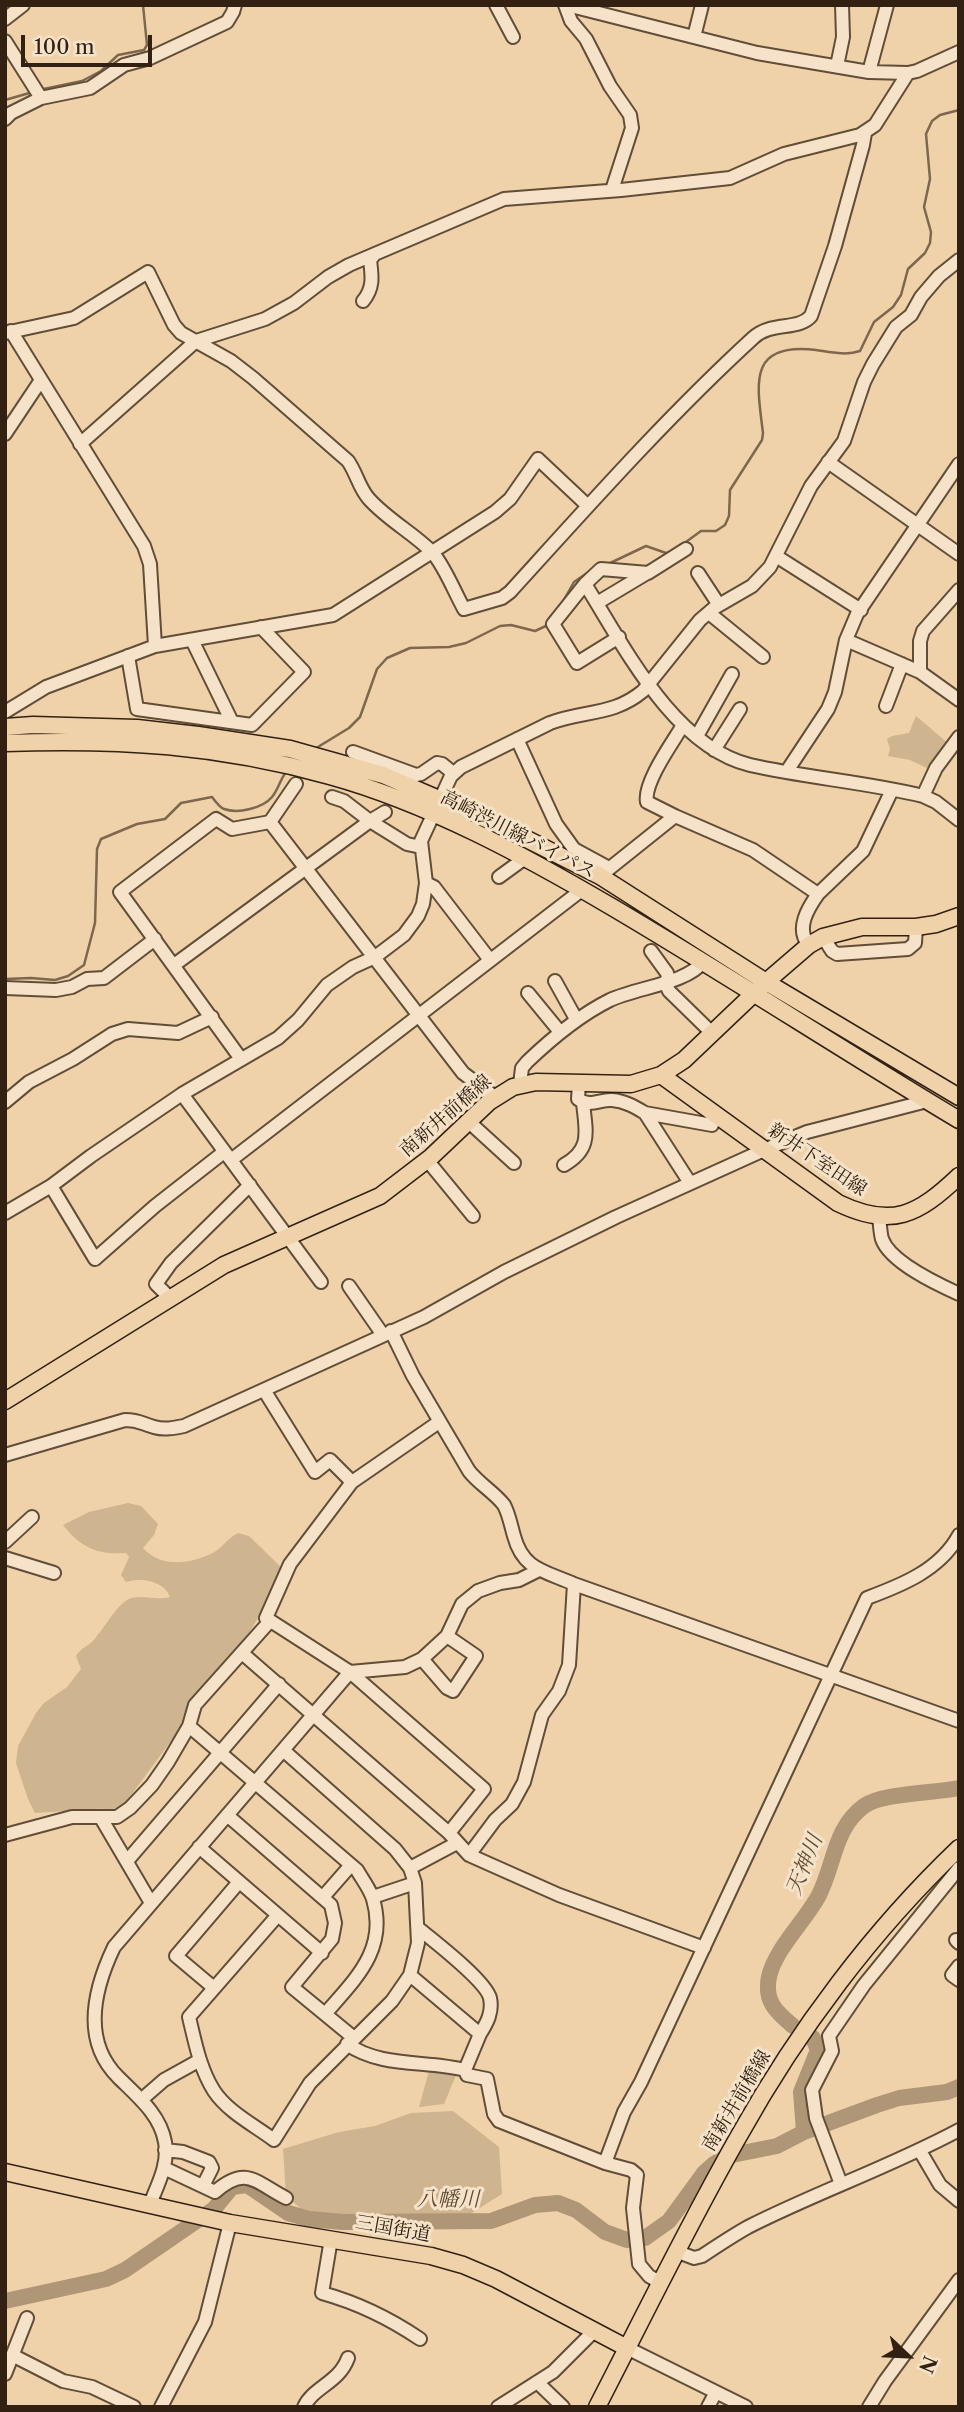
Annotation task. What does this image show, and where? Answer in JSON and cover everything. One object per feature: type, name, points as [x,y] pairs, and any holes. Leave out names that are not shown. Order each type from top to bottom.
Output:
[{"type":"main road","name":"高崎渋川線バイパス","points":[[5,727],[33,725],[137,728],[290,749],[383,775],[604,872],[761,987],[959,1120]]},
{"type":"main road","name":"高崎渋川線バイパス","points":[[5,743],[138,742],[191,747],[278,762],[342,764],[434,815],[526,858],[704,961],[761,987],[959,1097]]},
{"type":"main road","name":"南新井前橋線","points":[[5,1401],[224,1265],[380,1196],[427,1160],[495,1097],[520,1084],[631,1084],[661,1075],[684,1060],[761,987],[816,941],[862,927],[936,925],[959,916]]},
{"type":"main road","name":"新井下室田線","points":[[661,1075],[838,1203],[860,1214],[879,1216],[913,1211],[939,1195],[959,1176]]},
{"type":"main road","name":"南新井前橋線","points":[[597,2407],[740,2133],[813,2020],[904,1904],[957,1852]]},
{"type":"main road","name":"三国街道","points":[[5,2172],[230,2223],[430,2256],[463,2265],[496,2279],[627,2348]]},
{"type":"street","points":[[5,19],[23,5]]},
{"type":"street","points":[[5,119],[11,113],[41,98],[96,86],[124,65],[150,58],[227,22],[235,5]]},
{"type":"street","points":[[496,5],[513,37]]},
{"type":"street","points":[[611,190],[632,128],[629,115],[610,86],[586,39],[571,20],[566,5],[592,8],[757,53],[869,72],[908,73],[959,52]]},
{"type":"street","points":[[694,37],[702,5]]},
{"type":"street","points":[[837,66],[843,37],[842,5]]},
{"type":"street","points":[[869,72],[887,5]]},
{"type":"street","points":[[5,41],[41,98]]},
{"type":"street","points":[[80,444],[195,341],[265,318],[294,303],[339,270],[504,199],[730,177],[784,154],[864,133],[874,125],[908,73]]},
{"type":"street","points":[[155,646],[148,555],[41,380],[8,332],[74,318],[148,272],[174,325],[253,378],[348,461],[361,490],[370,500],[391,521],[433,553],[464,609],[502,598],[697,391],[757,334],[773,326],[803,322],[811,316],[835,246],[864,133]]},
{"type":"street","points":[[363,302],[372,285],[370,260],[375,254]]},
{"type":"street","points":[[5,1213],[51,1186],[182,1094],[287,1031],[327,985],[396,942],[411,926],[422,904],[426,883],[421,841],[453,773],[564,718],[618,708],[648,683],[714,609],[760,579],[776,556],[811,486],[844,440],[864,382],[896,327],[911,315],[921,297],[939,276],[959,260]]},
{"type":"street","points":[[5,434],[41,380]]},
{"type":"street","points":[[5,712],[46,687],[155,646],[333,615],[502,506],[538,459],[588,506]]},
{"type":"street","points":[[828,462],[959,554]]},
{"type":"street","points":[[787,771],[828,709],[835,692],[846,640],[860,610],[959,464]]},
{"type":"street","points":[[597,603],[686,549]]},
{"type":"street","points":[[776,556],[860,610]]},
{"type":"street","points":[[619,638],[577,663],[553,624],[585,584],[601,569],[648,573]]},
{"type":"street","points":[[698,573],[714,609],[763,657]]},
{"type":"street","points":[[585,584],[648,683],[683,725],[714,750],[748,764],[923,796],[936,802],[959,820]]},
{"type":"street","points":[[920,672],[923,631],[959,590]]},
{"type":"street","points":[[128,656],[137,709],[252,725],[304,673],[261,627]]},
{"type":"street","points":[[191,640],[232,722]]},
{"type":"street","points":[[846,640],[920,672],[959,700]]},
{"type":"street","points":[[886,706],[902,664]]},
{"type":"street","points":[[697,736],[732,674]]},
{"type":"street","points":[[714,750],[740,709]]},
{"type":"street","points":[[683,725],[645,796],[647,802],[753,850],[818,894]]},
{"type":"street","points":[[923,796],[936,768],[954,755],[959,737]]},
{"type":"street","points":[[517,739],[556,824],[574,849],[604,872],[669,823],[674,816]]},
{"type":"street","points":[[342,764],[416,775],[437,763],[453,773]]},
{"type":"street","points":[[241,1059],[120,892],[216,819],[232,829],[270,822],[296,784]]},
{"type":"street","points":[[892,790],[863,851],[809,906],[802,931],[803,938],[816,941],[836,954],[908,949],[915,943],[916,927]]},
{"type":"street","points":[[332,797],[344,801],[407,844],[421,847]]},
{"type":"street","points":[[174,965],[385,812]]},
{"type":"street","points":[[270,822],[463,1073],[495,1097]]},
{"type":"street","points":[[499,877],[526,858]]},
{"type":"street","points":[[426,883],[434,887],[491,960]]},
{"type":"street","points":[[51,1186],[95,1259],[155,1206],[228,1156],[583,889]]},
{"type":"street","points":[[5,988],[55,990],[88,979],[104,978],[155,939]]},
{"type":"street","points":[[651,951],[667,973],[669,991],[713,1034]]},
{"type":"street","points":[[520,1084],[522,1068],[576,1019],[627,993],[692,973],[704,961]]},
{"type":"street","points":[[555,981],[576,1019]]},
{"type":"street","points":[[528,993],[560,1032]]},
{"type":"street","points":[[5,1102],[29,1082],[73,1059],[112,1034],[128,1029],[178,1033],[212,1017]]},
{"type":"street","points":[[579,1083],[578,1100],[583,1103],[610,1099],[635,1106],[645,1113],[690,1183]]},
{"type":"street","points":[[182,1094],[321,1282]]},
{"type":"street","points":[[5,1455],[125,1420],[138,1420],[154,1427],[170,1429],[184,1426],[424,1317],[516,1266],[764,1150],[807,1132],[927,1101]]},
{"type":"street","points":[[564,1165],[576,1158],[585,1147],[583,1103]]},
{"type":"street","points":[[645,1113],[712,1125]]},
{"type":"street","points":[[468,1121],[514,1163]]},
{"type":"street","points":[[427,1160],[473,1216]]},
{"type":"street","points":[[170,1298],[156,1284],[171,1263],[250,1185]]},
{"type":"street","points":[[879,1216],[882,1239],[891,1254],[959,1294]]},
{"type":"street","points":[[349,1286],[387,1333],[468,1471],[506,1508],[518,1551],[539,1570],[959,1721]]},
{"type":"street","points":[[264,1390],[315,1472],[330,1460],[352,1482]]},
{"type":"street","points":[[410,1868],[453,1838],[484,1789],[350,1672],[266,1618],[290,1564],[352,1482],[439,1422]]},
{"type":"street","points":[[5,1542],[32,1517]]},
{"type":"street","points":[[605,2163],[624,2112],[704,1948],[867,1598],[906,1583],[935,1563],[953,1546],[959,1535]]},
{"type":"street","points":[[5,1558],[54,1573]]},
{"type":"street","points":[[150,2204],[164,2168],[165,2141],[157,2119],[116,2075],[104,2059],[97,2042],[94,2009],[97,1988],[114,1947],[350,1672],[405,1667],[422,1659],[447,1636],[462,1604],[478,1591],[519,1580],[539,1570]]},
{"type":"street","points":[[469,1855],[495,1820],[512,1804],[524,1782],[542,1715],[559,1691],[569,1665],[574,1584]]},
{"type":"street","points":[[5,1835],[72,1817],[117,1817],[130,1808],[152,1785],[190,1726],[195,1704],[270,1621]]},
{"type":"street","points":[[422,1659],[447,1688],[453,1691],[476,1656],[447,1636]]},
{"type":"street","points":[[242,1653],[314,1714],[469,1855],[559,1895],[704,1948]]},
{"type":"street","points":[[127,1861],[279,1684]]},
{"type":"street","points":[[190,1726],[357,1870],[373,1898],[376,1920],[375,1947],[365,1967],[325,2014]]},
{"type":"street","points":[[278,1915],[189,2017],[200,2060],[214,2091],[232,2110],[274,2140],[310,2083],[391,2001],[410,1975],[418,1943],[415,1883],[410,1868],[395,1849],[283,1749]]},
{"type":"street","points":[[227,1815],[331,1905],[335,1923],[332,1939],[292,1987],[325,2014],[358,2052],[404,2063],[465,2070]]},
{"type":"street","points":[[101,1818],[151,1903]]},
{"type":"street","points":[[199,1847],[322,1953]]},
{"type":"street","points":[[323,1897],[351,1865]]},
{"type":"street","points":[[841,2184],[816,2118],[812,2090],[832,2051],[829,2036],[864,1985],[959,1868]]},
{"type":"street","points":[[214,1988],[177,1956],[239,1882]]},
{"type":"street","points":[[373,1898],[415,1883]]},
{"type":"street","points":[[418,1928],[480,1982],[490,1997],[490,2018],[465,2070],[467,2075],[487,2079],[494,2114],[499,2121],[637,2175],[633,2208],[639,2264],[649,2276],[661,2283]]},
{"type":"street","points":[[959,1966],[952,1975],[959,1980]]},
{"type":"street","points":[[848,1972],[864,1985]]},
{"type":"street","points":[[410,1975],[480,2034]]},
{"type":"street","points":[[813,2020],[831,2031]]},
{"type":"street","points":[[141,2100],[163,2080],[200,2060]]},
{"type":"street","points":[[678,2252],[694,2258],[702,2256],[746,2228],[920,2151],[959,2130]]},
{"type":"street","points":[[165,2150],[183,2152],[209,2162],[212,2168],[203,2186]]},
{"type":"street","points":[[920,2151],[940,2185],[959,2201]]},
{"type":"street","points":[[164,2168],[215,2192],[235,2178],[249,2176],[286,2199]]},
{"type":"street","points":[[161,2407],[205,2322],[230,2223]]},
{"type":"street","points":[[331,2239],[322,2293],[352,2302],[391,2320],[420,2339]]},
{"type":"street","points":[[869,2407],[959,2280]]},
{"type":"street","points":[[5,2374],[27,2318]]},
{"type":"street","points":[[498,2407],[569,2358],[594,2331]]},
{"type":"street","name":"三国街道","points":[[627,2348],[746,2407]]},
{"type":"street","points":[[12,2355],[63,2381],[92,2387],[134,2407]]},
{"type":"street","points":[[304,2407],[308,2398],[343,2371],[348,2358]]},
{"type":"street","points":[[537,2382],[563,2407]]},
{"type":"street","points":[[708,2407],[716,2392]]},
{"type":"shaded area","points":[[916,716],[949,744],[931,770],[910,760],[888,756],[890,749],[887,739],[909,733]]},
{"type":"shaded area","points":[[128,1503],[141,1506],[158,1524],[154,1535],[143,1548],[158,1559],[184,1562],[202,1557],[215,1552],[238,1533],[249,1536],[285,1571],[244,1642],[123,1806],[112,1809],[35,1813],[16,1763],[18,1746],[36,1713],[44,1703],[67,1687],[81,1669],[76,1656],[92,1642],[121,1605],[132,1598],[170,1597],[158,1584],[138,1580],[126,1582],[121,1575],[129,1557],[126,1553],[107,1553],[91,1548],[76,1539],[63,1525],[89,1512]]},
{"type":"shaded area","points":[[429,2071],[457,2073],[444,2104],[419,2107]]},
{"type":"shaded area","points":[[453,2111],[499,2147],[502,2194],[467,2216],[422,2220],[379,2215],[320,2225],[286,2196],[283,2149],[339,2132],[375,2126],[411,2113]]},
{"type":"waterway","points":[[39,90],[82,81],[101,71],[118,55],[144,50],[147,45],[143,5]]},
{"type":"waterway","points":[[5,100],[33,92]]},
{"type":"waterway","points":[[679,547],[701,531],[716,531],[725,525],[729,516],[730,490],[762,440],[759,383],[761,370],[767,360],[778,353],[794,349],[844,353],[860,351],[874,322],[893,307],[901,295],[908,269],[925,253],[930,243],[931,232],[924,207],[930,179],[926,134],[932,121],[940,115],[959,110]]},
{"type":"waterway","points":[[606,565],[646,546],[666,553],[671,552]]},
{"type":"waterway","points":[[561,605],[574,582],[590,571]]},
{"type":"waterway","points":[[313,750],[349,728],[360,717],[377,669],[387,658],[410,648],[449,647],[466,643],[500,626],[511,625],[535,631],[548,625]]},
{"type":"waterway","points":[[5,979],[55,980],[68,976],[84,965],[95,923],[97,849],[101,839],[137,824],[165,819],[181,803],[212,797],[224,809],[243,810],[257,807],[272,797],[286,772]]},
{"type":"waterway","name":"天神川","points":[[793,2026],[781,2016],[770,1999],[769,1977],[784,1945],[819,1895],[847,1825],[864,1806],[883,1798],[959,1788]]},
{"type":"waterway","name":"天神川","points":[[804,2132],[801,2092],[818,2050],[813,2038]]},
{"type":"waterway","name":"八幡川","points":[[5,2301],[106,2279],[125,2270],[214,2209],[232,2187],[247,2185],[288,2213],[309,2219],[343,2222],[491,2221],[535,2205],[558,2203],[576,2210],[605,2232],[627,2240],[645,2238],[669,2221],[704,2173],[727,2156],[777,2146],[804,2132],[899,2098],[947,2092],[959,2087]]}]
